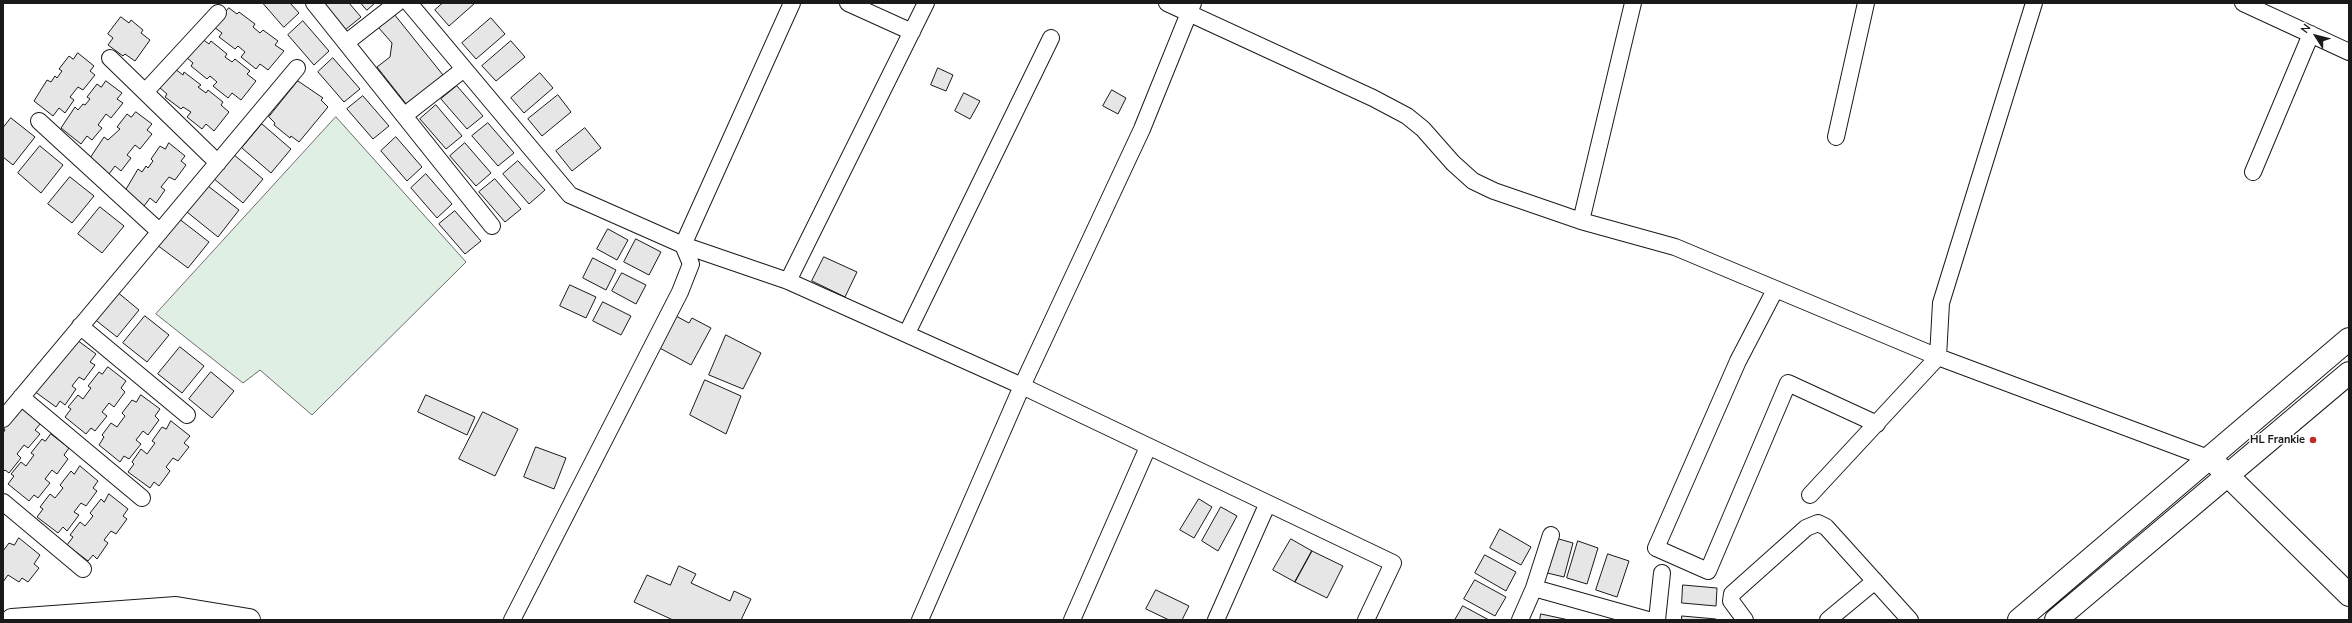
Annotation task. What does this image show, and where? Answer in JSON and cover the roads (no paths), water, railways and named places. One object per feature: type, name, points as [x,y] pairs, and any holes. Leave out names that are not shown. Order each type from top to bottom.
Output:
[{"type":"street","points":[[314,3],[405,115],[492,226]]},
{"type":"street","points":[[346,42],[397,3]]},
{"type":"street","points":[[409,3],[570,195],[683,244],[788,281],[908,333],[1393,563],[1366,620]]},
{"type":"street","points":[[512,620],[680,292],[691,264],[683,244],[792,3]]},
{"type":"street","points":[[848,3],[912,32]]},
{"type":"street","points":[[788,281],[926,3]]},
{"type":"street","points":[[1167,3],[1192,8],[1407,116],[1423,129],[1453,163],[1473,181],[1581,221],[1675,247],[1938,357],[2208,458],[2228,474],[2349,595]]},
{"type":"street","points":[[1581,221],[1633,3]]},
{"type":"street","points":[[1836,137],[1866,3]]},
{"type":"street","points":[[1810,495],[1938,357],[1941,303],[2034,3]]},
{"type":"street","points":[[2243,3],[2349,52]]},
{"type":"street","points":[[920,620],[1022,386],[1142,129],[1192,8]]},
{"type":"street","points":[[145,92],[218,13]]},
{"type":"street","points":[[2253,172],[2311,34]]},
{"type":"street","points":[[908,333],[1050,38]]},
{"type":"street","points":[[110,58],[218,163]]},
{"type":"street","points":[[3,419],[297,68]]},
{"type":"street","points":[[405,115],[464,69]]},
{"type":"street","points":[[39,120],[160,232]]},
{"type":"street","points":[[1775,290],[1738,361],[1656,548],[1708,571],[1788,383],[1877,424]]},
{"type":"street","points":[[80,326],[187,415]]},
{"type":"street","points":[[2019,620],[2349,339]]},
{"type":"street","points":[[2056,620],[2349,373]]},
{"type":"street","points":[[21,397],[142,498]]},
{"type":"street","points":[[1072,620],[1148,447]]},
{"type":"street","points":[[3,502],[83,569]]},
{"type":"street","points":[[1216,620],[1267,504]]},
{"type":"street","points":[[1745,620],[1731,601],[1732,594],[1813,524],[1818,523],[1826,527],[1910,620]]},
{"type":"street","points":[[1520,620],[1534,588],[1551,535]]},
{"type":"street","points":[[1657,620],[1662,573]]},
{"type":"street","points":[[1828,620],[1875,581]]},
{"type":"street","points":[[1534,588],[1648,620]]},
{"type":"street","points":[[12,620],[176,608],[236,619]]},
{"type":"place","name":"HL Frankie","points":[[2313,440]]}]
